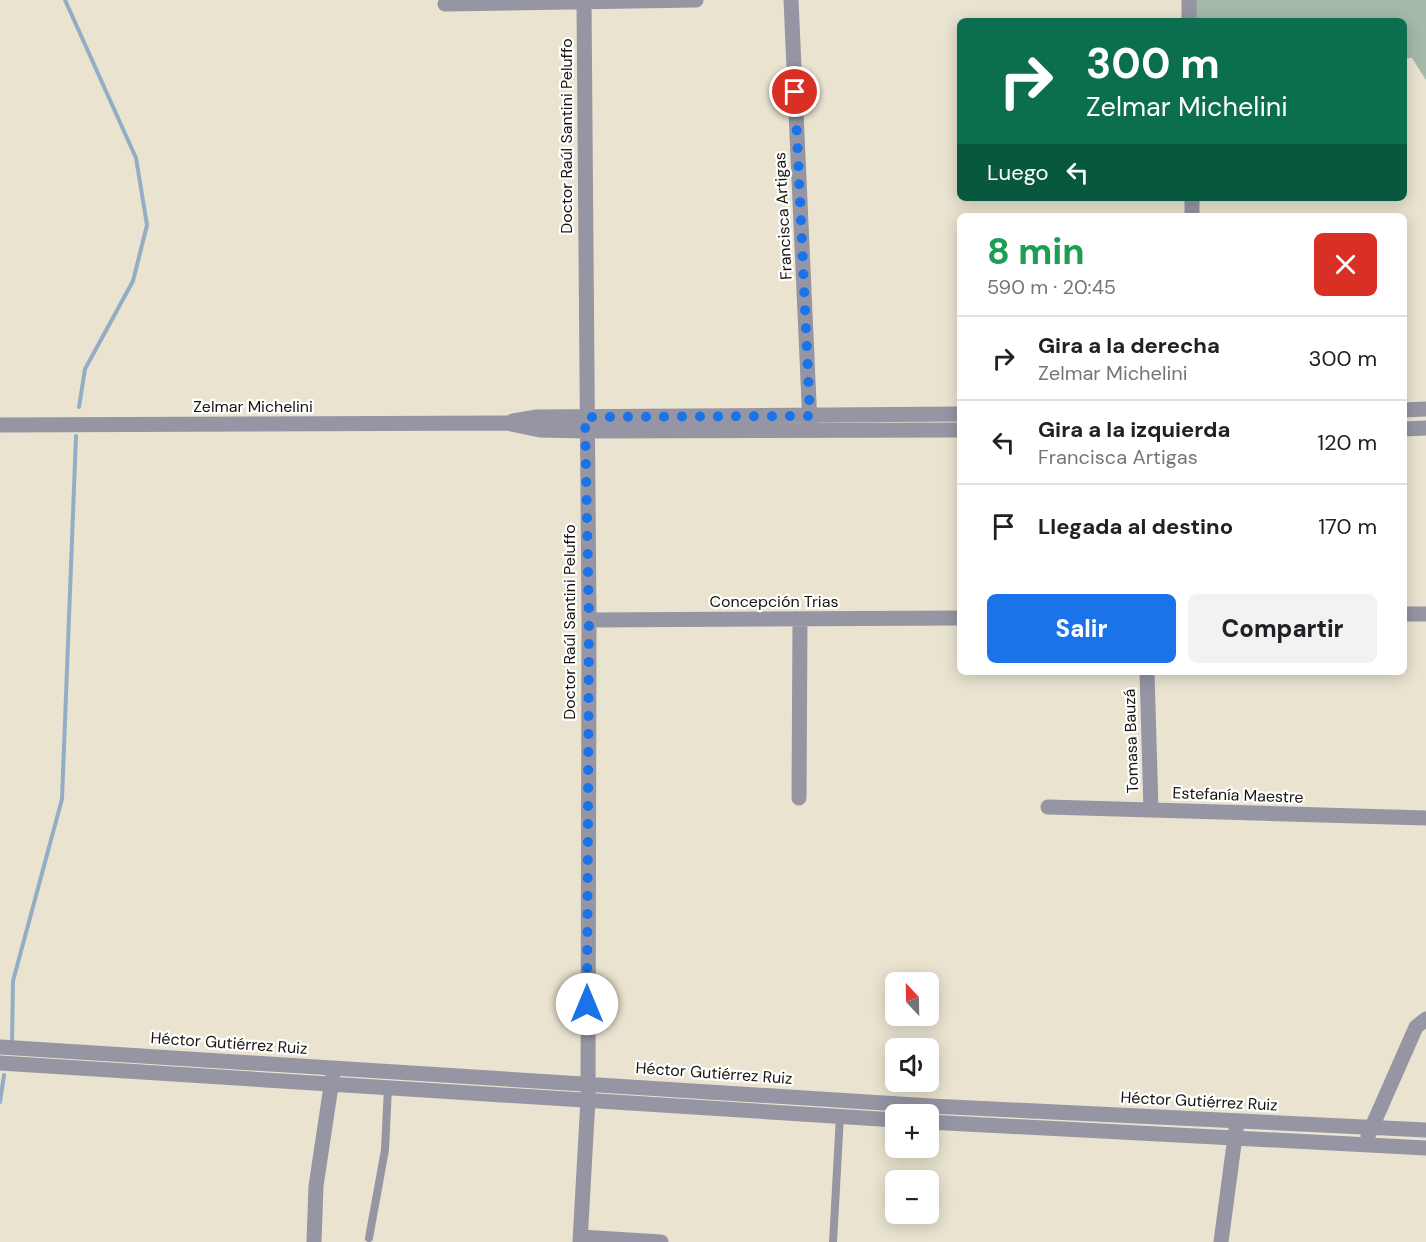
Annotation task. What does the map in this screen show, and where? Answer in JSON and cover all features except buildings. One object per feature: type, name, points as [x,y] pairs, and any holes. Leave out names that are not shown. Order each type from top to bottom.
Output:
[{"type":"street","points":[[445,4],[696,0]]},
{"type":"street","name":"Francisca Artigas","points":[[791,0],[810,423]]},
{"type":"street","points":[[1189,0],[1189,18]]},
{"type":"street","name":"Doctor Raúl Santini Peluffo","points":[[580,1240],[588,1099],[589,620],[585,424],[584,2]]},
{"type":"street","points":[[1407,410],[1426,410]]},
{"type":"street","name":"Zelmar Michelini","points":[[810,423],[957,414]]},
{"type":"street","name":"Zelmar Michelini","points":[[0,424],[507,423],[537,417],[585,424],[810,423],[957,430]]},
{"type":"street","points":[[1407,429],[1426,429]]},
{"type":"street","points":[[1407,614],[1426,614]]},
{"type":"street","name":"Concepción Trias","points":[[589,620],[957,618]]},
{"type":"street","points":[[799,798],[800,619]]},
{"type":"street","name":"Tomasa Bauzá","points":[[1147,675],[1151,810]]},
{"type":"street","name":"Estefanía Maestre","points":[[1048,807],[1426,819]]},
{"type":"street","points":[[1366,1144],[1370,1127],[1416,1027],[1426,1019]]},
{"type":"street","name":"Héctor Gutiérrez Ruiz","points":[[0,1047],[931,1106],[1426,1130]]},
{"type":"street","name":"Héctor Gutiérrez Ruiz","points":[[0,1064],[885,1119]]},
{"type":"street","points":[[314,1242],[319,1166],[334,1067]]},
{"type":"street","points":[[1221,1242],[1237,1120]]},
{"type":"street","name":"Héctor Gutiérrez Ruiz","points":[[939,1123],[1426,1148]]},
{"type":"street","points":[[580,1240],[661,1242]]},
{"type":"lane","points":[[369,1238],[385,1150],[388,1087]]},
{"type":"lane","points":[[833,1242],[840,1116]]},
{"type":"green space","points":[[1196,0],[1426,0],[1426,80],[1412,58],[1407,58],[1407,18],[1196,18]]},
{"type":"waterway","points":[[65,0],[136,158],[147,225],[133,281],[85,369],[79,407]]},
{"type":"waterway","points":[[12,1045],[13,981],[62,799],[76,436]]},
{"type":"waterway","points":[[0,1102],[4,1075]]},
{"type":"route","points":[[587,1004],[589,620],[585,417],[810,416],[795,92]]}]
